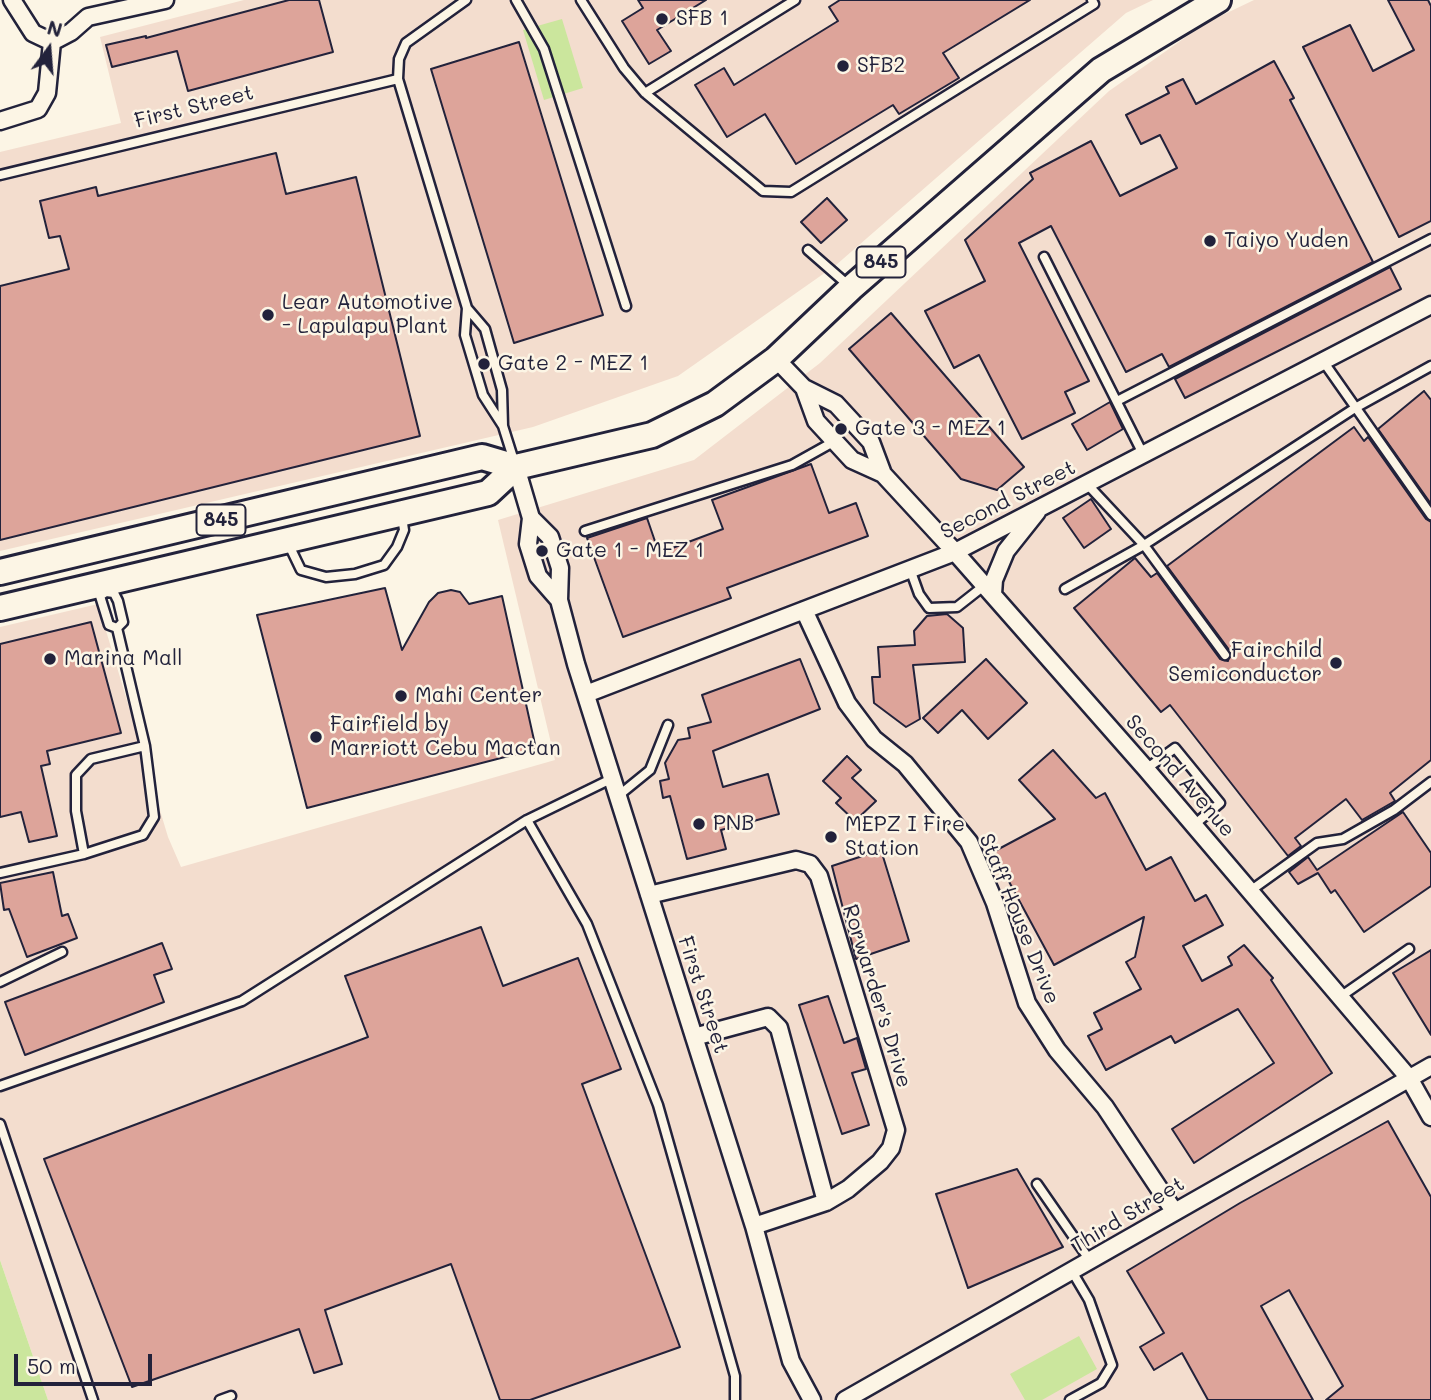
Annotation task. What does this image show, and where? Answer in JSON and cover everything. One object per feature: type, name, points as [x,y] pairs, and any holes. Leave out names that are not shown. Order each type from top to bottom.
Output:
[{"type":"main road","name":"845","points":[[0,572],[482,457],[516,467],[652,436],[715,404],[776,359],[851,288],[1101,70],[1218,0]]},
{"type":"main road","name":"845","points":[[0,608],[105,588],[287,540],[488,493],[516,467]]},
{"type":"street","points":[[12,0],[33,33],[52,42]]},
{"type":"street","points":[[52,42],[71,32],[88,17],[165,0]]},
{"type":"street","points":[[0,121],[38,109],[47,93],[52,42]]},
{"type":"street","name":"Second Street","points":[[586,694],[956,552],[1431,305]]},
{"type":"street","name":"Second Avenue","points":[[776,359],[804,388],[836,404],[872,442],[883,474]]},
{"type":"street","name":"Second Avenue","points":[[804,388],[816,422],[852,460],[883,474],[956,552],[1146,768],[1409,1078],[1431,1117]]},
{"type":"street","name":"First Street","points":[[516,467],[531,518],[528,544],[538,576],[559,600]]},
{"type":"street","points":[[989,590],[1006,551],[1040,509]]},
{"type":"street","name":"First Street","points":[[531,518],[550,537],[560,568],[559,600],[586,694],[754,1226],[791,1360],[812,1400]]},
{"type":"street","name":"Staff House Drive","points":[[804,610],[846,703],[874,739],[905,764],[969,842],[995,903],[1027,1003],[1057,1050],[1105,1107],[1174,1211]]},
{"type":"street","name":"Rorwarder's Drive","points":[[649,895],[796,860],[810,864],[818,876],[895,1130],[891,1148],[864,1178],[826,1202],[754,1226]]},
{"type":"street","points":[[694,1037],[768,1017],[779,1028],[826,1202]]},
{"type":"street","name":"Third Street","points":[[845,1400],[1073,1273],[1174,1211],[1431,1066]]},
{"type":"lane","name":"First Street","points":[[466,0],[406,43],[399,60],[398,79],[467,308],[465,335],[480,386],[503,426],[516,467]]},
{"type":"lane","points":[[516,0],[544,49],[626,306]]},
{"type":"lane","points":[[581,0],[624,68],[645,93],[763,191],[791,192],[1096,1]]},
{"type":"lane","points":[[645,93],[795,0]]},
{"type":"lane","name":"First Street","points":[[0,175],[398,79]]},
{"type":"lane","points":[[1118,401],[1431,239]]},
{"type":"lane","points":[[808,250],[851,288]]},
{"type":"lane","points":[[1044,257],[1144,455]]},
{"type":"lane","name":"First Street","points":[[467,308],[485,329],[502,390],[503,426]]},
{"type":"lane","points":[[1323,361],[1431,514]]},
{"type":"lane","points":[[1065,589],[1144,545],[1354,408],[1431,366]]},
{"type":"lane","points":[[585,531],[792,465],[835,441]]},
{"type":"lane","points":[[1087,484],[1144,545],[1225,655]]},
{"type":"lane","points":[[287,540],[301,570],[326,577],[355,574],[384,565],[397,547],[404,530],[401,513]]},
{"type":"lane","points":[[910,569],[919,594],[929,608],[957,607],[989,590]]},
{"type":"lane","points":[[105,588],[114,593],[118,601],[124,622],[117,628],[109,625],[102,603],[100,596],[105,588]]},
{"type":"lane","points":[[0,873],[85,854],[144,835],[150,827],[154,817],[145,746],[117,628]]},
{"type":"lane","points":[[618,796],[650,770],[668,725]]},
{"type":"lane","points":[[85,854],[76,811],[76,775],[82,765],[91,759],[145,746]]},
{"type":"lane","points":[[1146,768],[1175,748],[1220,803],[1194,825]]},
{"type":"lane","points":[[0,1086],[242,1001],[527,820],[612,778]]},
{"type":"lane","points":[[1250,891],[1317,842],[1343,839],[1394,810],[1431,782]]},
{"type":"lane","points":[[527,820],[587,924],[658,1105],[735,1376],[735,1400]]},
{"type":"lane","points":[[1340,997],[1409,949]]},
{"type":"lane","points":[[0,982],[62,952]]},
{"type":"lane","points":[[0,1124],[93,1400]]},
{"type":"lane","points":[[1037,1184],[1091,1262]]},
{"type":"lane","points":[[1070,1400],[1101,1383],[1112,1365],[1088,1300],[1073,1273]]},
{"type":"lane","points":[[220,1400],[231,1396]]},
{"type":"shaded area","points":[[244,0],[1153,0],[1126,13],[836,265],[678,376],[533,427],[0,551],[0,152],[121,123],[100,37]]},
{"type":"shaded area","points":[[1254,0],[1431,0],[1431,1400],[48,1400],[0,1260],[0,627],[98,604],[168,837],[181,867],[555,760],[498,520],[694,460],[820,363],[1109,91],[1206,23]]},
{"type":"green space","points":[[562,19],[583,88],[544,100],[523,30]]},
{"type":"green space","points":[[0,1260],[48,1400],[0,1400]]},
{"type":"green space","points":[[1079,1336],[1097,1369],[1042,1400],[1025,1400],[1010,1374]]},
{"type":"building","points":[[289,0],[319,0],[333,52],[188,91],[177,51],[112,67],[106,45],[146,38]]},
{"type":"building","points":[[638,0],[706,0],[657,30],[671,51],[649,64],[622,21],[643,8]]},
{"type":"building","name":"SFB2","points":[[840,0],[1030,0],[943,53],[959,78],[899,114],[893,105],[796,164],[765,114],[727,137],[695,85],[724,68],[734,85],[838,21],[829,7]]},
{"type":"building","points":[[1388,0],[1428,0],[1431,6],[1431,221],[1399,237],[1303,47],[1350,25],[1373,71],[1414,50]]},
{"type":"building","points":[[519,42],[603,315],[514,343],[431,69]]},
{"type":"building","points":[[1274,61],[1294,98],[1290,100],[1373,262],[1169,367],[1162,354],[1126,372],[1051,226],[1019,243],[1089,381],[1065,392],[1075,413],[1022,439],[979,355],[954,368],[925,311],[985,281],[965,240],[1033,179],[1030,173],[1091,141],[1120,196],[1177,168],[1160,135],[1141,144],[1126,115],[1169,93],[1166,87],[1183,79],[1196,104]]},
{"type":"building","name":"Lear Automotive - Lapulapu Plant","points":[[276,153],[286,194],[356,177],[420,436],[0,540],[0,286],[69,269],[60,236],[49,238],[40,201],[96,187],[98,196]]},
{"type":"building","points":[[827,198],[847,220],[821,243],[801,222]]},
{"type":"building","points":[[1390,267],[1401,289],[1185,398],[1175,379]]},
{"type":"building","points":[[891,313],[1024,467],[997,490],[961,479],[849,349]]},
{"type":"building","points":[[1424,391],[1431,400],[1431,504],[1378,429]]},
{"type":"building","points":[[1110,402],[1123,429],[1087,450],[1072,424]]},
{"type":"building","name":"Fairchild Semiconductor","points":[[1354,427],[1364,441],[1368,437],[1426,519],[1431,522],[1431,760],[1390,793],[1395,801],[1362,820],[1346,799],[1295,838],[1301,846],[1288,856],[1170,705],[1161,712],[1074,608],[1135,558],[1151,577],[1157,573],[1220,659],[1228,661],[1230,651],[1167,566]]},
{"type":"building","points":[[811,464],[829,513],[856,503],[868,536],[727,588],[731,598],[623,637],[587,538],[647,518],[659,553],[723,529],[712,500]]},
{"type":"building","points":[[1091,499],[1111,529],[1084,548],[1063,518]]},
{"type":"building","name":"Mahi Center","points":[[385,588],[402,650],[429,602],[438,593],[451,590],[460,592],[469,604],[502,596],[536,749],[307,808],[257,615]]},
{"type":"building","points":[[947,614],[963,628],[965,662],[913,665],[920,719],[906,727],[874,703],[872,677],[880,677],[878,647],[915,645],[914,631],[927,616]]},
{"type":"building","points":[[91,622],[121,733],[47,751],[50,764],[41,766],[57,836],[29,842],[21,812],[0,817],[0,644]]},
{"type":"building","points":[[800,659],[820,709],[713,751],[723,787],[768,774],[779,814],[721,830],[726,849],[687,859],[670,796],[663,798],[660,781],[669,779],[665,763],[678,740],[690,738],[688,728],[711,722],[702,695]]},
{"type":"building","points":[[986,659],[1027,703],[988,739],[962,710],[938,733],[923,718]]},
{"type":"building","points":[[1053,750],[1096,798],[1105,793],[1146,870],[1171,857],[1195,901],[1206,895],[1223,925],[1183,946],[1202,981],[1232,965],[1228,957],[1244,945],[1273,978],[1271,980],[1332,1073],[1194,1163],[1172,1129],[1274,1063],[1238,1009],[1175,1043],[1171,1036],[1106,1070],[1088,1036],[1102,1029],[1094,1013],[1141,989],[1126,962],[1135,957],[1144,917],[1054,965],[993,852],[1055,819],[1019,780]]},
{"type":"building","points":[[847,756],[861,770],[852,778],[876,801],[855,821],[836,803],[841,798],[823,781]]},
{"type":"building","points":[[1403,812],[1431,853],[1431,886],[1364,932],[1335,890],[1331,893],[1318,873],[1298,884],[1289,872],[1308,857],[1317,870]]},
{"type":"building","points":[[881,850],[909,941],[856,959],[832,866]]},
{"type":"building","points":[[53,872],[62,916],[68,914],[77,938],[27,957],[9,909],[4,910],[0,883]]},
{"type":"building","points":[[481,927],[503,986],[578,958],[621,1069],[582,1084],[680,1347],[530,1400],[500,1400],[451,1264],[325,1310],[342,1364],[314,1373],[299,1329],[132,1387],[44,1159],[368,1037],[345,976]]},
{"type":"building","points":[[162,943],[172,969],[154,975],[164,1002],[25,1055],[5,1002]]},
{"type":"building","points":[[1431,950],[1431,1035],[1393,973]]},
{"type":"building","points":[[828,996],[844,1043],[857,1038],[866,1069],[852,1073],[869,1125],[842,1134],[799,1005]]},
{"type":"building","points":[[1388,1121],[1431,1197],[1431,1400],[1326,1400],[1343,1386],[1289,1290],[1261,1306],[1313,1400],[1208,1400],[1182,1353],[1154,1370],[1140,1347],[1164,1333],[1127,1271],[1240,1203]]},
{"type":"building","points":[[1017,1169],[1063,1247],[968,1288],[936,1194]]},
{"type":"place","name":"SFB 1","points":[[662,19]]},
{"type":"place","name":"SFB2","points":[[843,66]]},
{"type":"place","name":"Taiyo Yuden","points":[[1210,241]]},
{"type":"place","name":"Lear Automotive - Lapulapu Plant","points":[[268,315]]},
{"type":"place","name":"Gate 2 - MEZ 1","points":[[484,364]]},
{"type":"place","name":"Gate 3 - MEZ 1","points":[[841,429]]},
{"type":"place","name":"Gate 1 - MEZ 1","points":[[542,551]]},
{"type":"place","name":"Marina Mall","points":[[50,659]]},
{"type":"place","name":"Fairchild Semiconductor","points":[[1336,663]]},
{"type":"place","name":"Mahi Center","points":[[401,696]]},
{"type":"place","name":"Fairfield by Marriott Cebu Mactan","points":[[316,737]]},
{"type":"place","name":"PNB","points":[[699,824]]},
{"type":"place","name":"MEPZ I Fire Station","points":[[831,837]]}]
